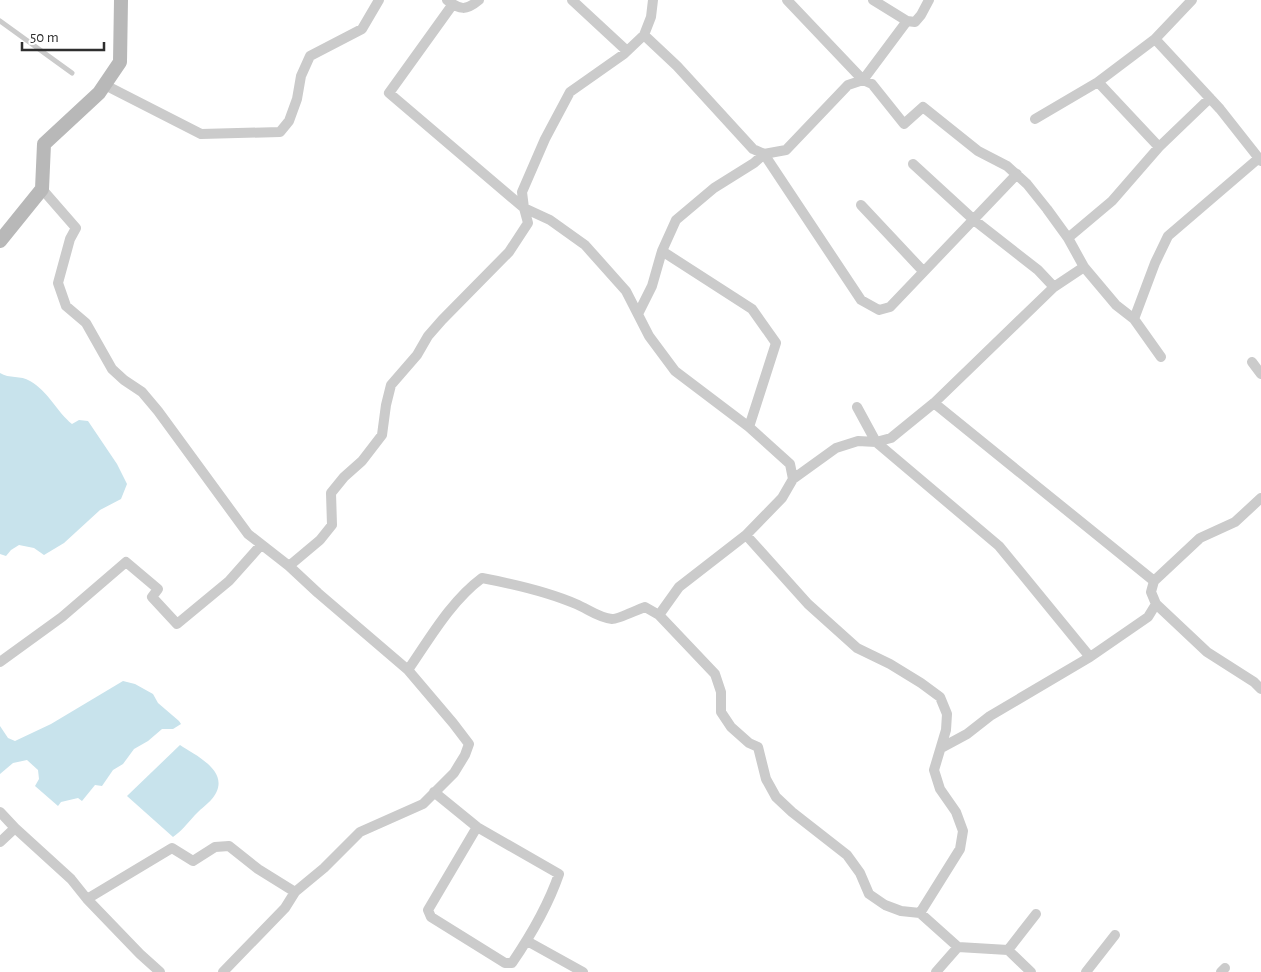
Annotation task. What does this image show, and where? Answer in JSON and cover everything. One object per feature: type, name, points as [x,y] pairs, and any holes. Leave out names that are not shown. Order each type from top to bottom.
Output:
[{"type":"street","points":[[0,241],[42,189],[44,144],[99,94],[120,62],[121,0]]},
{"type":"street","points":[[105,85],[201,134],[280,132],[290,121],[297,100],[301,76],[310,56],[362,28],[379,0]]},
{"type":"street","points":[[479,0],[466,8],[458,8],[450,2],[389,93],[524,208],[550,220],[585,245],[626,291],[649,336],[675,370],[749,427],[790,464],[793,478]]},
{"type":"street","points":[[572,0],[627,51]]},
{"type":"street","points":[[289,566],[320,540],[332,525],[331,493],[344,477],[362,461],[382,435],[386,406],[392,385],[417,355],[428,336],[509,252],[528,223],[522,192],[545,139],[570,92],[627,51],[644,35],[651,17],[653,0]]},
{"type":"street","points":[[787,0],[863,80],[872,84],[904,124],[923,107],[978,151],[1008,166],[1027,184],[1068,238],[1084,267],[1116,305],[1134,319],[1161,357]]},
{"type":"street","points":[[874,0],[907,21],[915,22],[929,0]]},
{"type":"street","points":[[1035,119],[1098,82],[1155,38],[1188,1]]},
{"type":"street","points":[[638,314],[652,286],[662,251],[676,220],[714,188],[754,164],[764,154],[786,150],[848,85],[863,80],[907,21]]},
{"type":"street","points":[[644,35],[677,66],[753,149],[764,154],[861,300],[879,310],[890,307],[1016,174]]},
{"type":"street","points":[[1134,319],[1155,263],[1168,236],[1260,160],[1210,98],[1155,38]]},
{"type":"street","points":[[1098,82],[1159,147]]},
{"type":"street","points":[[1068,238],[1112,201],[1159,147],[1210,98]]},
{"type":"street","points":[[913,164],[974,220],[1038,270],[1054,287]]},
{"type":"street","points":[[42,189],[76,228],[70,239],[58,282],[66,306],[86,323],[112,369],[142,392],[158,410],[248,534],[289,566],[408,670],[454,723],[469,744],[465,755],[454,773],[423,804],[360,832],[324,868],[295,892],[285,908],[223,972]]},
{"type":"street","points":[[861,205],[923,271]]},
{"type":"street","points":[[662,251],[752,309],[776,342],[749,427]]},
{"type":"street","points":[[659,615],[679,587],[746,535],[782,498],[793,478],[836,448],[858,441],[876,442],[891,438],[934,403],[1054,287],[1084,267]]},
{"type":"street","points":[[1252,362],[1261,374]]},
{"type":"street","points":[[934,403],[1154,581]]},
{"type":"street","points":[[857,407],[876,442],[999,546],[1090,657]]},
{"type":"street","points":[[1261,498],[1235,522],[1200,538],[1154,581],[1151,592],[1156,604],[1207,652],[1254,682],[1261,689]]},
{"type":"street","points":[[746,535],[808,604],[857,648],[906,673],[940,697],[947,714],[946,730],[934,770],[940,789],[956,812],[964,832],[960,849],[920,913]]},
{"type":"street","points":[[0,661],[62,617],[126,562],[158,589],[152,597],[177,624],[230,581],[261,545]]},
{"type":"street","points":[[408,670],[440,623],[470,587],[482,578],[528,587],[577,604],[598,615],[613,619],[645,608],[659,615],[715,674],[721,692],[721,712],[731,727],[749,743],[758,748],[766,779],[776,797],[798,817],[847,855],[860,873],[869,894],[885,905],[901,911],[920,913],[958,947],[1008,950],[1031,972]]},
{"type":"street","points":[[941,748],[967,734],[990,716],[1090,657],[1148,617],[1156,604]]},
{"type":"street","points":[[434,792],[477,826],[559,874],[552,895],[527,941],[512,963],[505,963],[432,917],[428,910],[477,826]]},
{"type":"street","points":[[0,812],[71,880],[157,971]]},
{"type":"street","points":[[0,842],[15,828]]},
{"type":"street","points":[[87,899],[172,848],[193,861],[215,846],[229,846],[258,869],[295,892]]},
{"type":"street","points":[[1008,950],[1036,914]]},
{"type":"street","points":[[1086,972],[1115,935]]},
{"type":"street","points":[[527,941],[584,972]]},
{"type":"street","points":[[936,972],[958,947]]},
{"type":"lane","points":[[0,21],[72,72]]},
{"type":"water","points":[[0,373],[26,379],[36,385],[72,424],[79,420],[88,421],[117,464],[127,484],[121,499],[100,510],[64,543],[44,555],[34,548],[19,545],[6,556],[0,554]]},
{"type":"water","points":[[123,681],[135,684],[153,694],[158,703],[181,724],[173,729],[162,729],[148,741],[134,749],[123,764],[113,770],[102,786],[95,785],[82,801],[78,798],[61,802],[58,806],[35,786],[39,779],[38,770],[27,760],[13,763],[0,774],[0,726],[8,738],[15,741],[51,724]]},
{"type":"water","points":[[180,745],[214,770],[218,777],[219,785],[212,798],[173,837],[127,796]]}]
